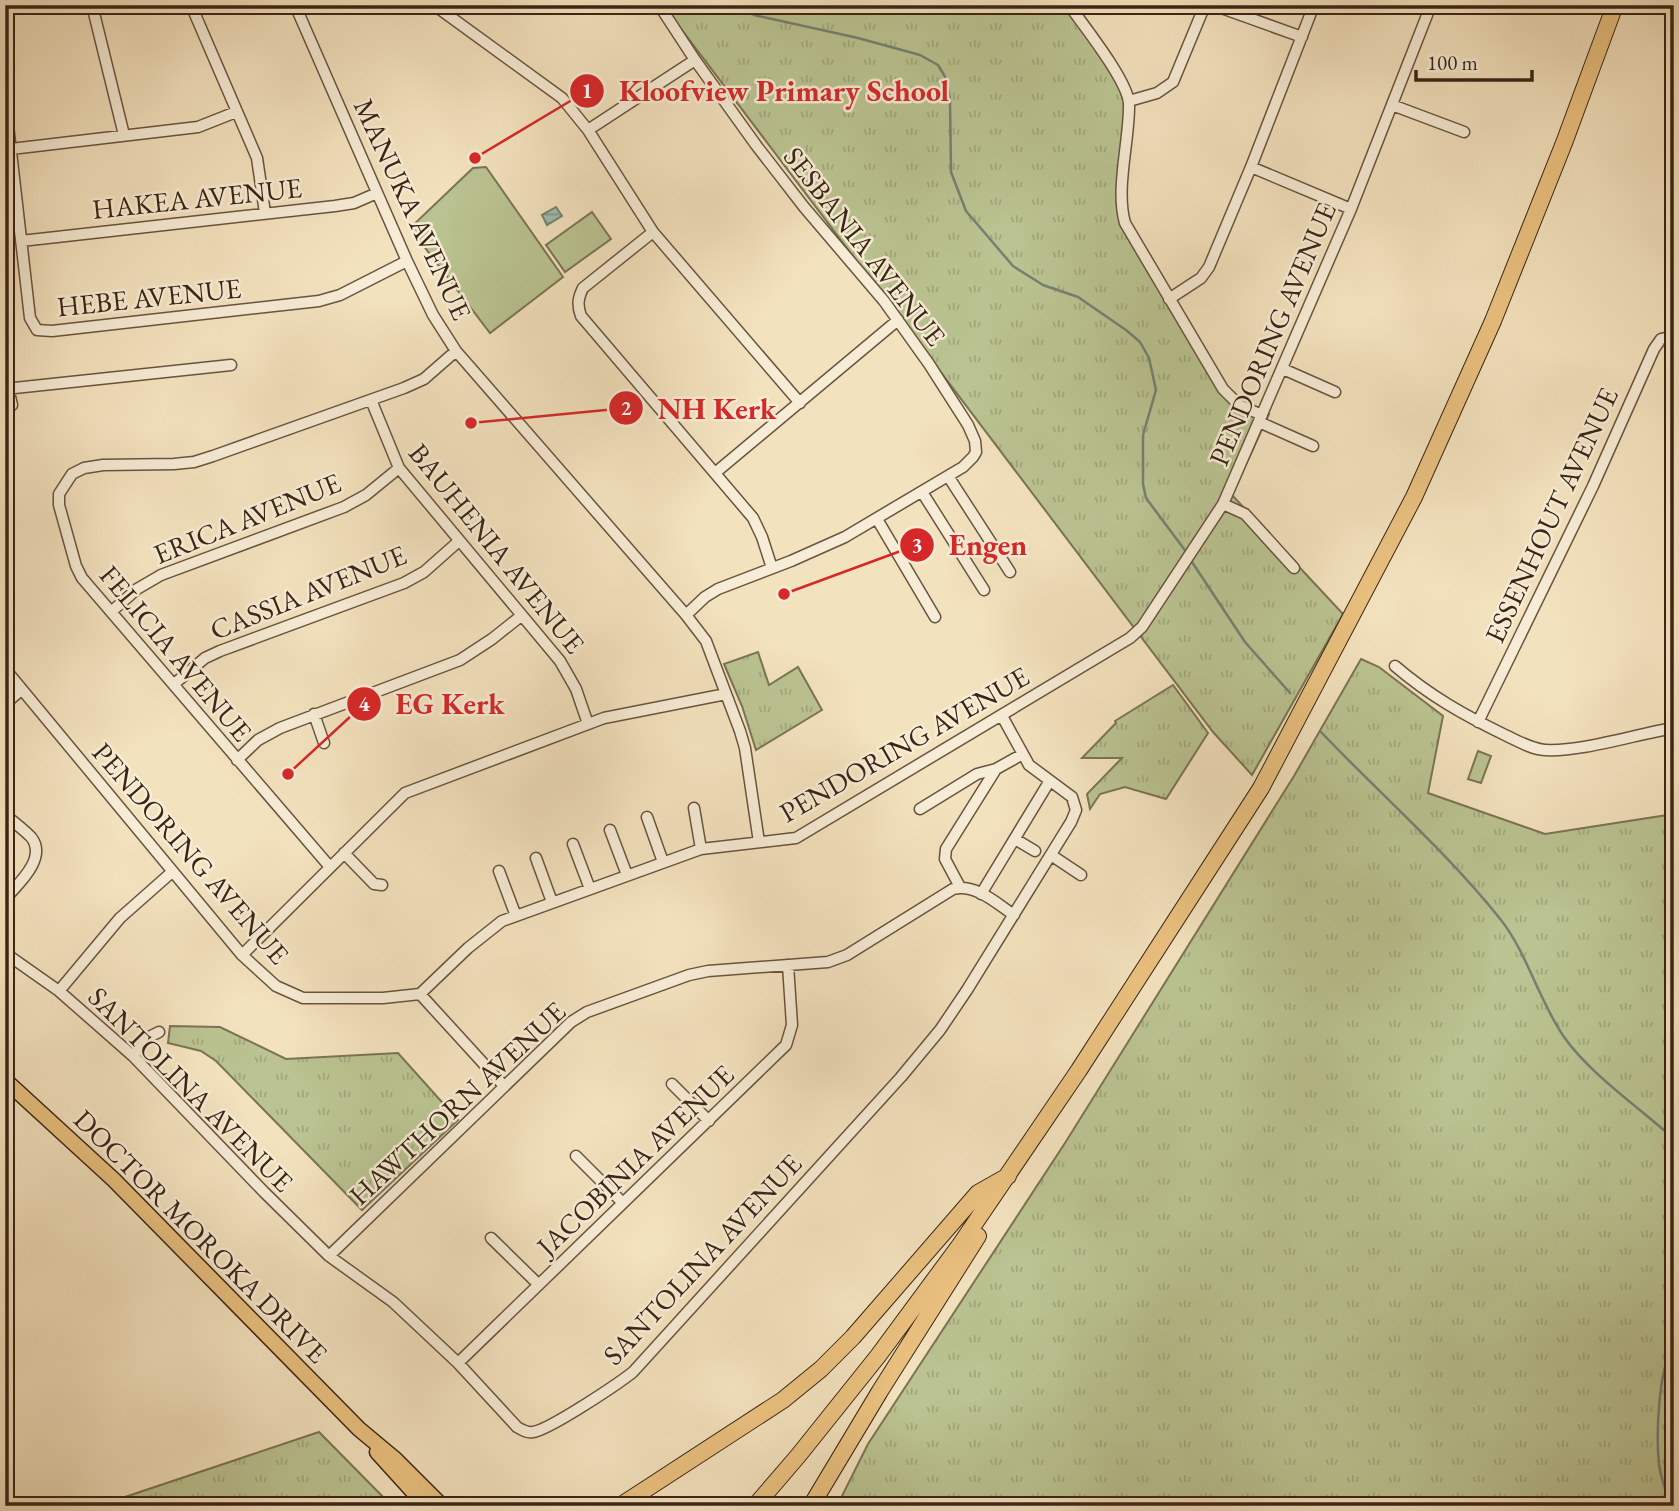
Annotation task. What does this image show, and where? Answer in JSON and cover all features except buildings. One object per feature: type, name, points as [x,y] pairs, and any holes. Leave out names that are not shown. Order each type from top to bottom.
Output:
[{"type":"highway","points":[[755,1506],[878,1356],[1010,1175],[1261,788],[1408,509],[1493,321],[1564,144],[1615,5]]},
{"type":"highway","points":[[620,1506],[783,1400],[821,1368],[860,1328],[978,1193],[1010,1175]]},
{"type":"highway","points":[[811,1506],[963,1261],[1001,1197],[1010,1175]]},
{"type":"main road","name":"DOCTOR MOROKA DRIVE","points":[[5,1080],[114,1180],[359,1429],[395,1459],[442,1506]]},
{"type":"main road","name":"DOCTOR MOROKA DRIVE","points":[[359,1429],[388,1467],[426,1506]]},
{"type":"street","points":[[92,5],[124,135]]},
{"type":"street","points":[[191,5],[257,158],[265,213]]},
{"type":"street","name":"MANUKA AVENUE","points":[[295,5],[407,261],[433,315],[456,351],[687,615],[706,641],[745,748],[759,842]]},
{"type":"street","points":[[434,5],[562,98],[587,130],[653,232],[800,403]]},
{"type":"street","name":"SESBANIA AVENUE","points":[[659,5],[755,145],[898,320],[968,425],[975,441],[975,452],[966,465],[948,476]]},
{"type":"street","points":[[1069,5],[1118,76],[1129,101],[1123,214],[1125,223],[1226,394],[1261,419],[1313,446]]},
{"type":"street","points":[[1129,101],[1157,93],[1174,82],[1205,5]]},
{"type":"street","points":[[1213,5],[1302,37]]},
{"type":"street","points":[[1169,299],[1205,275],[1251,167],[1314,5]]},
{"type":"street","name":"PENDORING AVENUE","points":[[5,669],[242,955],[276,986],[303,998],[383,998],[419,994],[495,925],[516,916],[701,849],[796,838],[1136,634],[1153,614],[1223,504],[1351,209],[1432,5]]},
{"type":"street","points":[[587,130],[695,60]]},
{"type":"street","name":"HEBE AVENUE","points":[[5,99],[30,318],[37,330],[331,299],[407,261]]},
{"type":"street","points":[[1392,105],[1464,132]]},
{"type":"street","points":[[11,149],[198,127],[236,112]]},
{"type":"street","points":[[1251,167],[1351,209]]},
{"type":"street","name":"HAKEA AVENUE","points":[[21,241],[335,206],[377,193]]},
{"type":"street","points":[[653,232],[583,288],[579,295],[578,308],[581,316],[753,518],[772,568]]},
{"type":"street","points":[[715,473],[898,320]]},
{"type":"street","name":"ESSENHOUT AVENUE","points":[[1478,722],[1587,498],[1654,349],[1664,338],[1674,336]]},
{"type":"street","name":"FELICIA AVENUE","points":[[330,867],[82,578],[61,519],[59,494],[72,474],[84,468],[194,462],[370,400],[424,379],[456,351]]},
{"type":"street","points":[[12,405],[7,389],[232,365]]},
{"type":"street","points":[[1283,369],[1335,392]]},
{"type":"street","name":"BAUHENIA AVENUE","points":[[370,400],[399,468],[550,648],[570,676],[588,724]]},
{"type":"street","name":"ERICA AVENUE","points":[[111,611],[137,589],[161,575],[344,507],[366,495],[399,468]]},
{"type":"street","points":[[687,615],[705,597],[718,589],[824,548],[948,476],[1010,572]]},
{"type":"street","points":[[922,492],[984,590]]},
{"type":"street","points":[[1223,504],[1245,514],[1294,568]]},
{"type":"street","points":[[877,519],[935,617]]},
{"type":"street","name":"CASSIA AVENUE","points":[[174,684],[199,663],[220,651],[404,583],[424,572],[459,541]]},
{"type":"street","points":[[237,760],[271,732],[460,660],[521,616]]},
{"type":"street","points":[[1395,666],[1434,698],[1478,722],[1531,747],[1544,750],[1576,747],[1674,728]]},
{"type":"street","points":[[5,704],[22,690]]},
{"type":"street","points":[[242,955],[405,793],[588,724],[726,694]]},
{"type":"street","points":[[314,714],[324,743]]},
{"type":"street","name":"SANTOLINA AVENUE","points":[[5,953],[59,991],[133,1056],[329,1256],[393,1302],[458,1363],[507,1418],[523,1431],[533,1432],[546,1427],[633,1372],[901,1077],[940,1030],[1014,915],[1076,810],[1072,797],[1029,765],[1002,716]]},
{"type":"street","points":[[920,809],[977,774],[996,769],[1023,754]]},
{"type":"street","points":[[996,769],[946,849],[945,859],[960,887],[967,887],[981,894],[1014,915]]},
{"type":"street","points":[[981,894],[1049,782]]},
{"type":"street","points":[[694,808],[701,849]]},
{"type":"street","points":[[5,815],[32,838],[36,852],[34,863],[5,899]]},
{"type":"street","points":[[647,817],[663,862]]},
{"type":"street","points":[[610,830],[627,875]]},
{"type":"street","points":[[1014,839],[1035,851]]},
{"type":"street","points":[[573,844],[590,888]]},
{"type":"street","points":[[344,853],[374,884],[382,885]]},
{"type":"street","points":[[1051,855],[1081,875]]},
{"type":"street","points":[[536,858],[552,902]]},
{"type":"street","points":[[499,871],[516,916]]},
{"type":"street","points":[[59,991],[120,918],[172,872]]},
{"type":"street","name":"HAWTHORN AVENUE","points":[[329,1256],[571,1022],[587,1012],[689,975],[708,971],[828,962],[960,887]]},
{"type":"street","name":"JACOBINIA AVENUE","points":[[458,1363],[786,1045],[792,1025],[788,965]]},
{"type":"street","points":[[419,994],[504,1086]]},
{"type":"street","points":[[133,1056],[149,1037],[159,1032]]},
{"type":"street","points":[[672,1084],[709,1121]]},
{"type":"street","points":[[576,1156],[623,1203]]},
{"type":"street","points":[[491,1238],[538,1284]]},
{"type":"green space","points":[[663,5],[1067,5],[1131,98],[1124,218],[1230,397],[1269,414],[1232,495],[1343,614],[1252,775],[1213,732]]},
{"type":"green space","points":[[486,167],[563,277],[490,333],[410,228],[473,168]]},
{"type":"green space","points":[[592,212],[611,239],[565,272],[546,245]]},
{"type":"green space","points":[[758,652],[769,685],[798,667],[822,710],[756,750],[742,706],[724,664]]},
{"type":"green space","points":[[1361,659],[1379,667],[1443,716],[1428,793],[1545,834],[1674,814],[1674,1506],[837,1506],[868,1444],[1065,1143],[1294,776]]},
{"type":"green space","points":[[1173,685],[1208,733],[1166,799],[1125,787],[1100,794],[1090,809],[1087,794],[1122,758],[1082,758],[1115,721]]},
{"type":"green space","points":[[1478,751],[1491,756],[1481,783],[1468,779]]},
{"type":"green space","points":[[170,1026],[220,1027],[286,1059],[398,1053],[458,1120],[362,1210],[216,1061],[201,1051],[168,1043]]},
{"type":"green space","points":[[319,1432],[392,1506],[98,1506]]},
{"type":"shaded area","points":[[556,207],[562,216],[547,225],[542,215]]},
{"type":"waterway","points":[[739,5],[754,15],[858,38],[920,55],[938,65],[947,80],[950,100],[951,172],[966,211],[1013,266],[1043,285],[1078,297],[1140,342],[1149,358],[1156,390],[1143,435],[1143,484],[1146,498],[1187,553]]},
{"type":"waterway","points":[[1190,559],[1245,642],[1290,693]]},
{"type":"waterway","points":[[1320,731],[1436,847],[1501,920],[1518,947],[1555,1023],[1575,1051],[1601,1077],[1674,1139]]},
{"type":"waterway","points":[[1671,1506],[1660,1469],[1658,1437],[1661,1385],[1664,1369],[1674,1346]]},
{"type":"place","name":"Kloofview Primary School","points":[[475,158]]},
{"type":"place","name":"NH Kerk","points":[[471,423]]},
{"type":"place","name":"Engen","points":[[784,594]]},
{"type":"place","name":"EG Kerk","points":[[288,774]]}]
